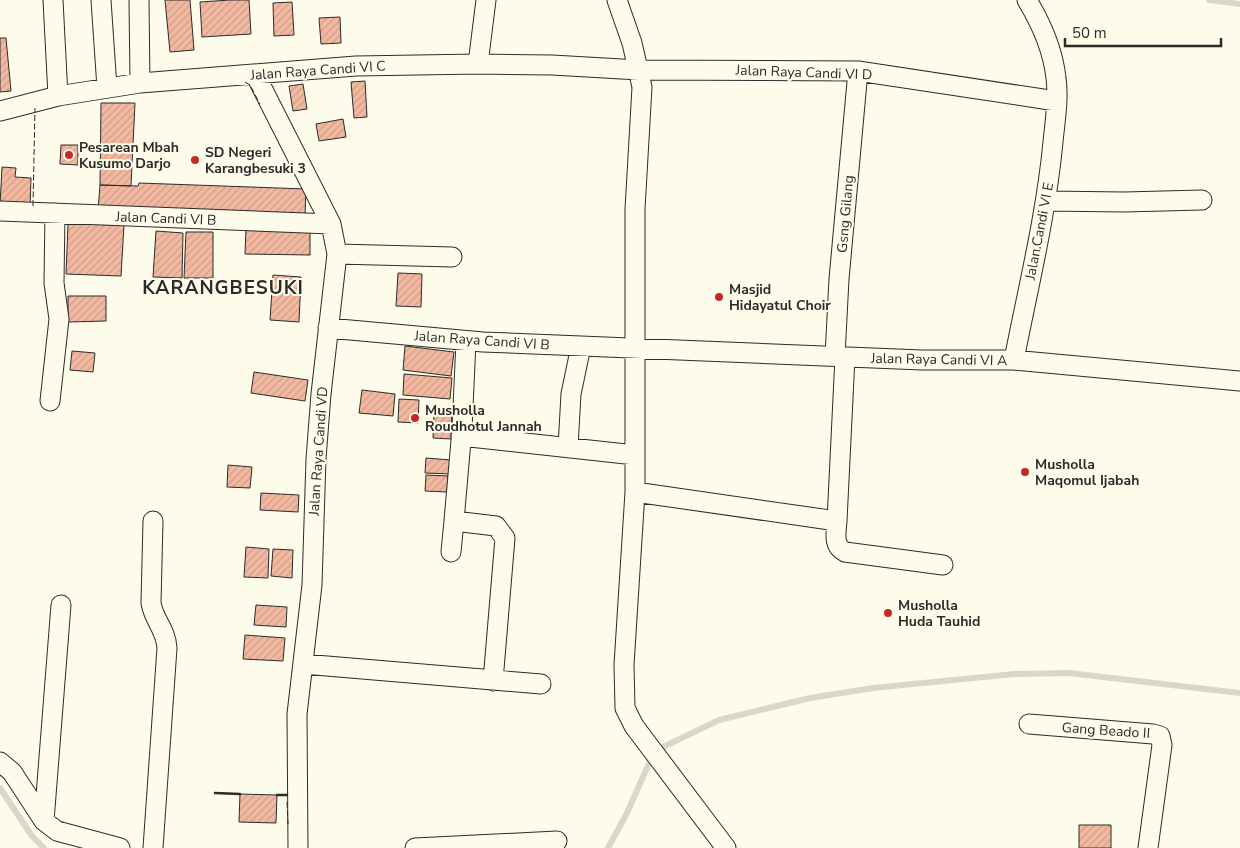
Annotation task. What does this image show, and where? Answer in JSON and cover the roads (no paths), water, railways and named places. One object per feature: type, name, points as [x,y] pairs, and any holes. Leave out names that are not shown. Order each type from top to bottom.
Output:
[{"type":"street","points":[[53,0],[58,96]]},
{"type":"street","points":[[101,0],[107,88]]},
{"type":"street","points":[[139,0],[140,84]]},
{"type":"street","points":[[478,64],[486,0]]},
{"type":"street","points":[[617,0],[624,14],[642,87],[635,209],[637,348],[635,492],[624,665],[625,708],[634,726],[646,743],[726,848]]},
{"type":"street","name":"Jalan.Candi VI E","points":[[1014,360],[1046,201],[1056,101],[1056,78],[1052,57],[1036,16],[1026,0]]},
{"type":"street","name":"Jalan Raya Candi VI C","points":[[0,111],[58,96],[107,88],[356,66],[552,65],[639,70]]},
{"type":"street","name":"Jalan Raya Candi VI D","points":[[639,70],[858,72],[1056,101]]},
{"type":"street","name":"Gsng Gilang","points":[[858,72],[839,279],[840,356],[836,544],[839,549],[845,552],[943,565]]},
{"type":"street","name":"Jalan Raya Candi VD","points":[[255,74],[331,224],[337,254],[316,459],[312,585],[297,714],[298,848]]},
{"type":"street","points":[[1046,201],[1202,200]]},
{"type":"street","name":"Jalan Candi VI B","points":[[0,211],[331,224]]},
{"type":"street","points":[[50,401],[59,319],[54,283],[55,213]]},
{"type":"street","points":[[337,254],[452,257]]},
{"type":"street","name":"Jalan Raya Candi VI B","points":[[328,328],[466,341],[637,348]]},
{"type":"street","points":[[451,552],[462,436],[466,341]]},
{"type":"street","points":[[568,448],[571,394],[581,346]]},
{"type":"street","name":"Jalan Raya Candi VI A","points":[[637,348],[840,356],[1014,360],[1240,382]]},
{"type":"street","points":[[462,436],[636,455]]},
{"type":"street","points":[[635,492],[836,521]]},
{"type":"street","points":[[153,521],[151,603],[153,614],[164,629],[167,648],[153,848]]},
{"type":"street","points":[[454,521],[496,526],[505,538],[493,681]]},
{"type":"street","points":[[44,821],[61,605]]},
{"type":"street","points":[[303,664],[541,684]]},
{"type":"street","name":"Gang Beado II","points":[[1029,724],[1160,736],[1162,745],[1148,848]]},
{"type":"street","points":[[0,762],[12,772],[21,784],[44,821],[57,831],[120,848]]},
{"type":"street","points":[[415,848],[557,840]]},
{"type":"waterway","points":[[1209,0],[1240,4]]},
{"type":"waterway","points":[[608,848],[627,813],[650,761],[665,746],[719,720],[810,698],[873,688],[1014,674],[1069,673],[1240,693]]},
{"type":"waterway","points":[[0,788],[32,836],[44,848]]},
{"type":"place","name":"Pesarean Mbah Kusumo Darjo","points":[[69,155]]},
{"type":"place","name":"SD Negeri Karangbesuki 3","points":[[195,160]]},
{"type":"place","name":"Masjid Hidayatul Choir","points":[[719,297]]},
{"type":"place","name":"Musholla Roudhotul Jannah","points":[[415,418]]},
{"type":"place","name":"Musholla Maqomul Ijabah","points":[[1025,472]]},
{"type":"place","name":"Musholla Huda Tauhid","points":[[888,613]]},
{"type":"district","name":"KARANGBESUKI","points":[[223,287]]}]
